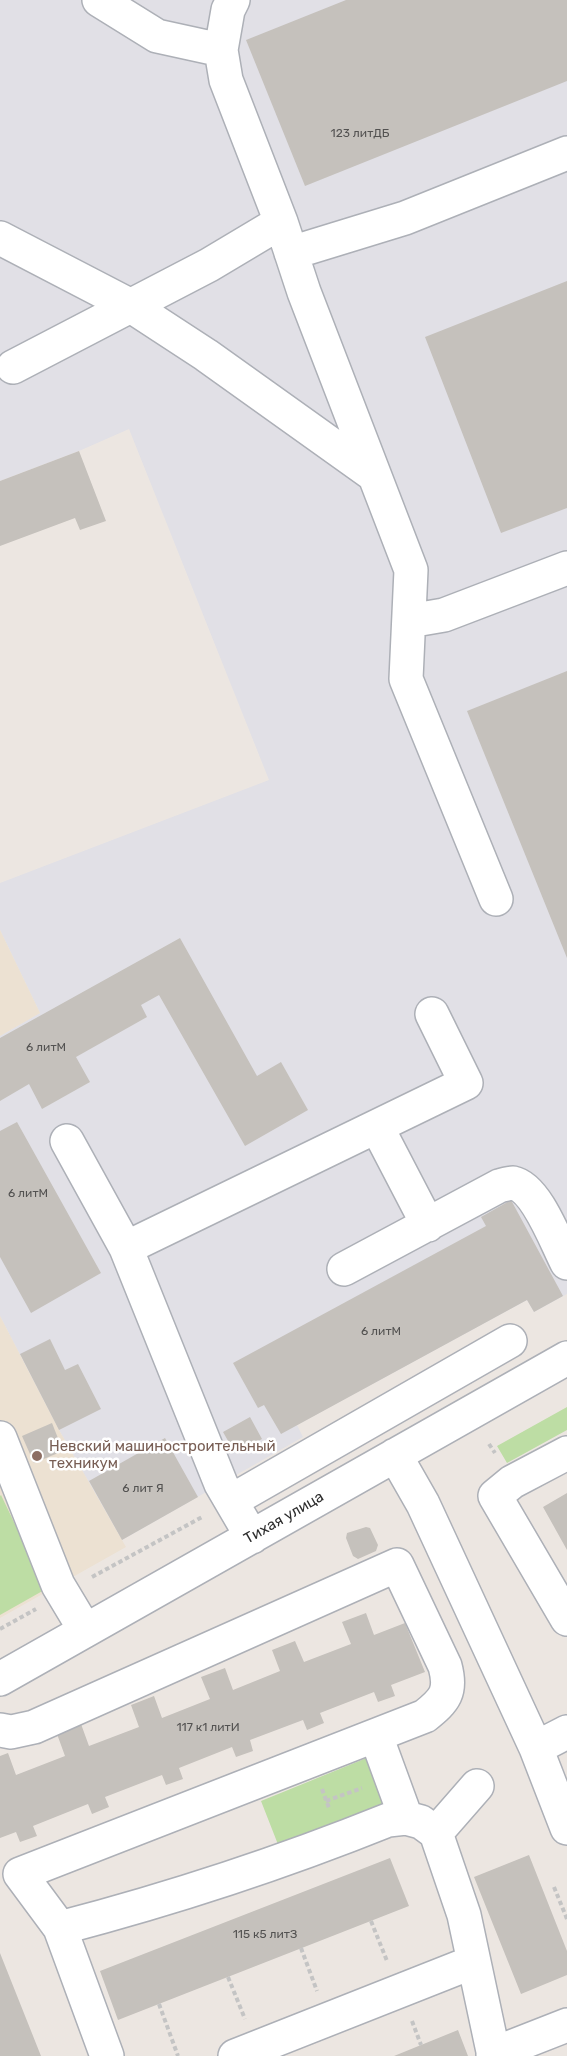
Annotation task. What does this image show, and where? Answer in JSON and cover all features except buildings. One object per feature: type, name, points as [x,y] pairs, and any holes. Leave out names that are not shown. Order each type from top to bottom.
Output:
[{"type":"street","points":[[99,0],[157,36],[221,50]]},
{"type":"street","points":[[233,0],[228,10],[221,50],[226,80],[411,570],[406,679],[495,899]]},
{"type":"street","points":[[291,253],[405,218],[567,153]]},
{"type":"street","points":[[13,367],[209,264],[281,222]]},
{"type":"street","points":[[0,238],[130,306],[206,355],[374,475]]},
{"type":"street","points":[[409,621],[444,615],[567,568]]},
{"type":"street","points":[[126,1248],[466,1083],[432,1014]]},
{"type":"street","points":[[376,1127],[428,1225]]},
{"type":"street","points":[[67,1141],[126,1248],[221,1484],[252,1537]]},
{"type":"street","points":[[344,1269],[499,1186],[511,1183],[524,1188],[534,1198],[567,1263]]},
{"type":"street","points":[[231,1501],[510,1341]]},
{"type":"street","name":"Тихая улица","points":[[0,1679],[567,1358]]},
{"type":"street","points":[[0,1438],[63,1594],[85,1630]]},
{"type":"street","points":[[567,1453],[512,1482],[495,1496],[567,1619]]},
{"type":"street","points":[[395,1455],[423,1504],[536,1748],[567,1828]]},
{"type":"street","points":[[0,1730],[11,1732],[34,1727],[397,1565],[445,1666],[449,1681],[446,1695],[425,1716],[20,1874],[60,1928],[107,2056]]},
{"type":"street","points":[[536,1748],[567,1732]]},
{"type":"street","points":[[376,1736],[406,1818]]},
{"type":"street","points":[[436,1833],[477,1786]]},
{"type":"street","points":[[60,1928],[117,1914],[258,1869],[388,1820],[406,1818],[421,1822],[436,1833],[464,1915],[493,2055],[567,2025]]},
{"type":"street","points":[[235,2056],[473,1962]]},
{"type":"path","points":[[489,1444],[492,1449]]},
{"type":"path","points":[[0,1629],[231,1501]]},
{"type":"path","points":[[312,1761],[340,1839]]},
{"type":"path","points":[[554,1887],[567,1920]]},
{"type":"path","points":[[159,2004],[178,2056]]},
{"type":"shaded area","points":[[0,0],[567,0],[567,1294],[534,1312],[527,1300],[297,1425],[303,1437],[122,1540],[59,1430],[0,1316],[0,1036],[40,1013],[0,930],[0,883],[269,780],[129,429],[0,481]]},
{"type":"shaded area","points":[[0,930],[40,1013],[0,1036]]},
{"type":"shaded area","name":"Невский машиностроительный техникум","points":[[0,1316],[59,1430],[126,1547],[0,1618]]},
{"type":"green space","points":[[567,1407],[567,1430],[507,1463],[497,1446]]},
{"type":"green space","points":[[0,1496],[46,1589],[0,1615]]},
{"type":"green space","points":[[369,1757],[388,1804],[279,1847],[261,1801]]},
{"type":"place","name":"Невский машиностроительный техникум","points":[[37,1456]]}]
